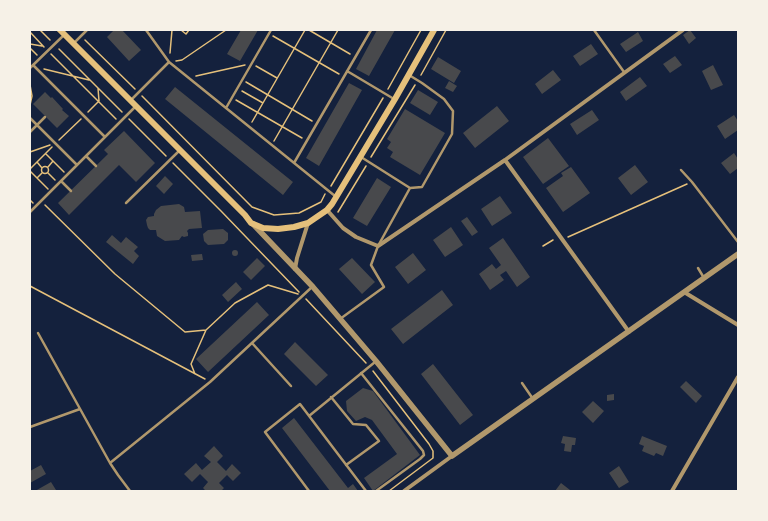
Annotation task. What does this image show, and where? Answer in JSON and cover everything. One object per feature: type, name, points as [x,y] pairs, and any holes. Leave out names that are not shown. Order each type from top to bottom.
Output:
[{"type":"main road","points":[[62,32],[245,215],[251,223],[263,228],[278,229],[308,223],[327,210],[337,198],[434,30]]},
{"type":"street","points":[[327,210],[343,228],[356,237],[378,246],[505,160],[683,30]]},
{"type":"street","points":[[505,160],[629,332]]},
{"type":"street","points":[[251,223],[313,287],[376,361],[452,456]]},
{"type":"street","points":[[295,269],[308,223]]},
{"type":"street","points":[[404,491],[738,254]]},
{"type":"street","points":[[684,292],[738,325]]},
{"type":"street","points":[[672,491],[738,377]]},
{"type":"lane","points":[[74,44],[87,30]]},
{"type":"lane","points":[[146,30],[169,62],[337,198]]},
{"type":"lane","points":[[226,108],[271,30]]},
{"type":"lane","points":[[294,163],[371,30]]},
{"type":"lane","points":[[594,30],[624,73]]},
{"type":"lane","points":[[30,68],[48,50],[62,32]]},
{"type":"lane","points":[[130,100],[169,62]]},
{"type":"lane","points":[[33,66],[105,138]]},
{"type":"lane","points":[[347,72],[395,99]]},
{"type":"lane","points":[[361,156],[410,188],[422,187],[452,134],[453,111],[444,100],[409,75]]},
{"type":"lane","points":[[30,212],[136,106]]},
{"type":"lane","points":[[30,132],[45,117]]},
{"type":"lane","points":[[30,118],[77,165]]},
{"type":"lane","points":[[126,203],[180,150]]},
{"type":"lane","points":[[86,156],[96,166]]},
{"type":"lane","points":[[681,170],[738,242]]},
{"type":"lane","points":[[60,182],[71,191]]},
{"type":"lane","points":[[340,319],[384,287],[371,265],[378,246],[410,188]]},
{"type":"lane","points":[[698,268],[704,278]]},
{"type":"lane","points":[[110,463],[210,382],[313,287]]},
{"type":"lane","points":[[38,332],[110,463],[130,491]]},
{"type":"lane","points":[[252,343],[290,386]]},
{"type":"lane","points":[[309,416],[376,361]]},
{"type":"lane","points":[[362,373],[423,450],[424,455],[376,491]]},
{"type":"lane","points":[[522,383],[533,399]]},
{"type":"lane","points":[[331,397],[353,424],[366,425],[379,440],[346,465]]},
{"type":"lane","points":[[309,491],[265,432],[300,404],[366,491]]},
{"type":"lane","points":[[30,427],[80,409]]},
{"type":"path","points":[[172,30],[169,62],[182,60],[226,30]]},
{"type":"path","points":[[181,30],[186,34],[189,30]]},
{"type":"path","points":[[249,127],[305,30]]},
{"type":"path","points":[[309,30],[355,57]]},
{"type":"path","points":[[271,145],[338,30]]},
{"type":"path","points":[[81,36],[252,207],[274,215],[299,213],[321,202],[421,30]]},
{"type":"path","points":[[334,218],[418,80],[446,30]]},
{"type":"path","points":[[30,32],[120,122]]},
{"type":"path","points":[[269,33],[344,77]]},
{"type":"path","points":[[30,44],[43,46]]},
{"type":"path","points":[[30,48],[40,58]]},
{"type":"path","points":[[188,78],[252,64],[277,78]]},
{"type":"path","points":[[33,66],[90,80]]},
{"type":"path","points":[[242,80],[317,124]]},
{"type":"path","points":[[30,85],[32,96],[30,106]]},
{"type":"path","points":[[98,88],[99,101]]},
{"type":"path","points":[[237,88],[263,103]]},
{"type":"path","points":[[232,98],[307,141]]},
{"type":"path","points":[[50,191],[30,170],[99,101]]},
{"type":"path","points":[[30,152],[56,144]]},
{"type":"path","points":[[46,154],[67,175]]},
{"type":"path","points":[[42,168],[47,168],[53,161]]},
{"type":"path","points":[[37,162],[42,168],[42,173],[37,178]]},
{"type":"path","points":[[47,168],[49,170],[48,173]]},
{"type":"path","points":[[42,173],[48,173],[60,182]]},
{"type":"path","points":[[566,237],[692,182]]},
{"type":"path","points":[[41,201],[115,274],[185,332],[206,330]]},
{"type":"path","points":[[543,246],[553,240]]},
{"type":"path","points":[[195,374],[191,364],[206,330],[235,303],[268,285],[303,296]]},
{"type":"path","points":[[30,286],[210,382]]},
{"type":"building","points":[[114,30],[122,30],[141,50],[129,61],[107,37]]},
{"type":"building","points":[[241,30],[258,30],[240,61],[227,54]]},
{"type":"building","points":[[377,30],[395,30],[369,76],[356,69]]},
{"type":"building","points":[[690,30],[696,38],[689,44],[683,35]]},
{"type":"building","points":[[638,32],[643,41],[626,52],[620,44]]},
{"type":"building","points":[[591,44],[598,54],[580,66],[573,56]]},
{"type":"building","points":[[675,56],[682,65],[670,73],[663,64]]},
{"type":"building","points":[[438,57],[461,71],[454,83],[431,69]]},
{"type":"building","points":[[713,65],[723,85],[711,90],[702,71]]},
{"type":"building","points":[[553,70],[561,80],[542,94],[535,84]]},
{"type":"building","points":[[640,77],[647,86],[626,101],[620,92]]},
{"type":"building","points":[[449,81],[457,86],[453,92],[445,88]]},
{"type":"building","points":[[349,83],[362,90],[319,166],[306,158]]},
{"type":"building","points":[[175,87],[293,182],[283,195],[165,99]]},
{"type":"building","points":[[418,90],[438,102],[430,115],[410,103]]},
{"type":"building","points":[[45,92],[51,98],[52,97],[63,109],[62,110],[69,116],[57,128],[33,104]]},
{"type":"building","points":[[497,106],[509,121],[475,148],[463,133]]},
{"type":"building","points":[[405,109],[445,133],[420,175],[390,157],[393,152],[387,148],[391,142],[387,139]]},
{"type":"building","points":[[592,110],[599,120],[577,135],[570,124]]},
{"type":"building","points":[[734,115],[738,121],[738,130],[725,139],[717,126]]},
{"type":"building","points":[[124,131],[155,163],[136,182],[119,165],[69,215],[58,203],[108,154],[104,150]]},
{"type":"building","points":[[548,138],[569,166],[543,184],[523,157]]},
{"type":"building","points":[[734,153],[738,159],[738,168],[730,174],[721,163]]},
{"type":"building","points":[[635,165],[648,182],[631,195],[618,178]]},
{"type":"building","points":[[571,167],[590,193],[563,212],[546,188],[563,176],[561,173]]},
{"type":"building","points":[[165,176],[173,184],[164,194],[156,186]]},
{"type":"building","points":[[377,178],[391,187],[367,226],[353,218]]},
{"type":"building","points":[[500,196],[512,213],[492,226],[481,209]]},
{"type":"building","points":[[179,204],[184,207],[185,212],[200,211],[202,228],[189,229],[187,231],[188,236],[182,236],[179,240],[165,241],[157,236],[156,230],[150,230],[148,228],[146,220],[148,217],[154,216],[156,210],[161,206]]},
{"type":"building","points":[[467,217],[478,232],[472,236],[461,221]]},
{"type":"building","points":[[451,227],[463,245],[445,257],[433,240]]},
{"type":"building","points":[[223,229],[228,233],[228,240],[224,244],[208,245],[204,241],[203,234],[208,230]]},
{"type":"building","points":[[112,235],[121,243],[126,237],[138,247],[134,251],[139,256],[133,264],[106,242]]},
{"type":"building","points":[[503,238],[530,277],[517,287],[506,271],[500,275],[504,280],[490,290],[479,274],[492,264],[496,269],[501,265],[489,248]]},
{"type":"building","points":[[235,250],[238,253],[235,256],[232,253]]},
{"type":"building","points":[[413,253],[426,270],[408,284],[395,267]]},
{"type":"building","points":[[202,254],[203,260],[192,261],[191,255]]},
{"type":"building","points":[[257,258],[265,266],[251,280],[243,272]]},
{"type":"building","points":[[352,258],[375,282],[362,294],[339,269]]},
{"type":"building","points":[[236,282],[242,289],[228,302],[222,295]]},
{"type":"building","points":[[442,290],[453,305],[403,344],[391,329]]},
{"type":"building","points":[[257,302],[269,315],[208,372],[196,359]]},
{"type":"building","points":[[295,342],[328,375],[316,386],[284,354]]},
{"type":"building","points":[[433,364],[473,415],[460,425],[421,374]]},
{"type":"building","points":[[686,381],[702,396],[696,403],[680,387]]},
{"type":"building","points":[[363,388],[373,391],[420,455],[373,491],[364,478],[397,454],[372,420],[365,417],[356,421],[347,411],[346,401]]},
{"type":"building","points":[[614,394],[614,400],[607,401],[607,395]]},
{"type":"building","points":[[593,401],[604,411],[593,423],[582,412]]},
{"type":"building","points":[[294,418],[348,488],[353,484],[358,491],[330,491],[282,428]]},
{"type":"building","points":[[563,436],[576,438],[575,445],[572,445],[571,452],[564,451],[565,444],[561,443]]},
{"type":"building","points":[[642,436],[667,446],[663,456],[656,453],[654,456],[642,451],[644,446],[639,444]]},
{"type":"building","points":[[214,446],[223,456],[217,462],[226,471],[232,464],[241,473],[233,481],[227,475],[219,483],[224,488],[221,491],[206,491],[203,488],[208,482],[200,474],[192,482],[184,474],[196,463],[202,470],[211,462],[204,456]]},
{"type":"building","points":[[41,465],[46,474],[30,483],[30,471]]},
{"type":"building","points":[[619,466],[629,482],[619,488],[609,473]]},
{"type":"building","points":[[51,482],[56,490],[35,491]]},
{"type":"building","points":[[561,483],[570,490],[555,491]]}]
